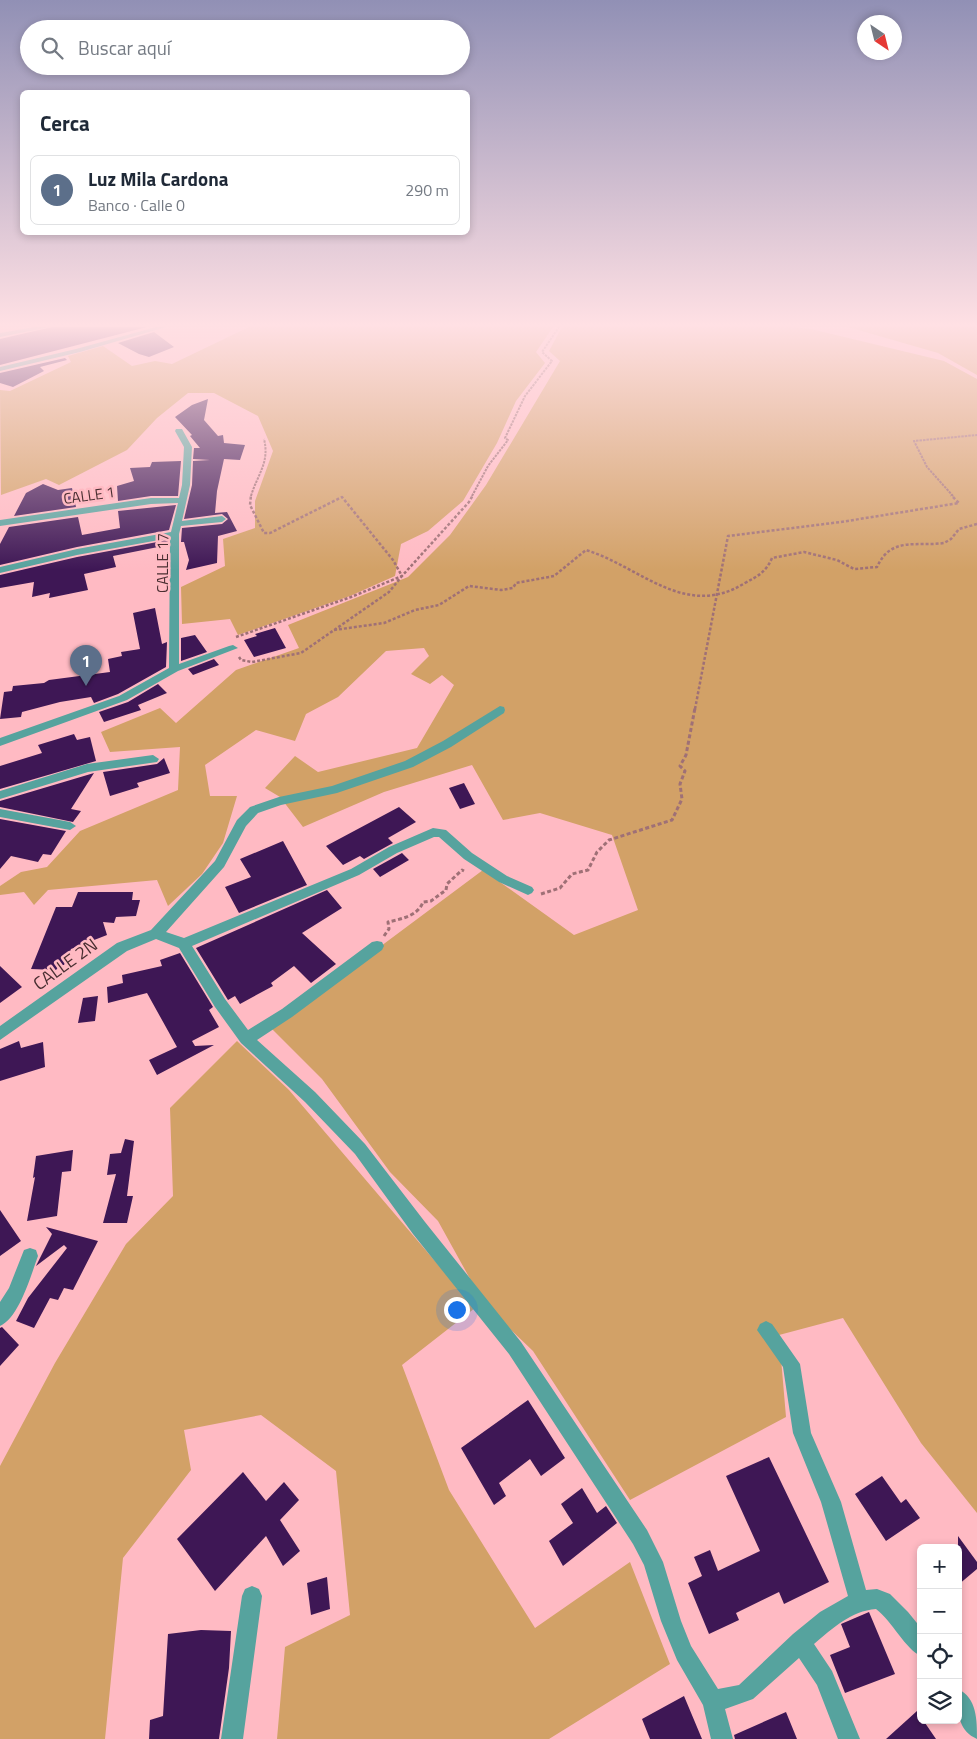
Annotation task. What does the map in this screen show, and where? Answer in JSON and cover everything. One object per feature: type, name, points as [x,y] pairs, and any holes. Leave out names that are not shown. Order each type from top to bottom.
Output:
[{"type":"street","name":"CALLE 17","points":[[174,669],[175,534],[186,485],[188,446],[179,431]]},
{"type":"street","name":"CALLE 1","points":[[3,523],[104,507],[151,501],[182,500]]},
{"type":"street","points":[[176,524],[222,519]]},
{"type":"street","points":[[0,532],[3,523]]},
{"type":"street","points":[[0,570],[77,552],[175,534]]},
{"type":"street","points":[[0,742],[123,698],[174,669],[233,648]]},
{"type":"street","points":[[500,710],[447,744],[409,764],[334,790],[279,801],[254,810],[241,823],[220,864],[156,934],[184,944],[220,1003],[246,1039],[310,1097],[360,1149],[419,1228],[515,1348],[640,1537],[653,1562],[671,1621],[684,1653],[713,1701],[722,1739]]},
{"type":"street","points":[[0,795],[88,768],[153,759]]},
{"type":"street","points":[[0,813],[70,826]]},
{"type":"street","points":[[184,944],[355,872],[393,850],[433,832],[442,833],[481,865],[528,890]]},
{"type":"street","name":"CALLE 2N","points":[[0,1034],[122,946],[156,934]]},
{"type":"street","points":[[246,1039],[294,1007],[377,946]]},
{"type":"street","points":[[0,1317],[15,1294],[30,1256]]},
{"type":"street","points":[[766,1330],[791,1364],[802,1433],[831,1502],[859,1599]]},
{"type":"street","points":[[232,1739],[252,1596]]},
{"type":"street","points":[[713,1701],[745,1693],[800,1641],[859,1599],[878,1599],[897,1614],[917,1641]]},
{"type":"street","points":[[800,1641],[825,1678],[849,1739]]},
{"type":"street","points":[[962,1706],[977,1728]]},
{"type":"path","points":[[402,576],[318,609],[237,636],[233,648],[241,660],[252,662],[301,653],[389,592],[469,502],[488,466],[508,440],[505,438],[519,408]]},
{"type":"path","points":[[528,890],[540,894],[555,892],[568,883],[572,874],[588,870],[597,852],[609,840],[672,820],[682,799],[680,784],[685,771],[680,766],[686,755],[728,536],[841,522],[959,503],[920,459],[914,441],[954,439],[977,435]]},
{"type":"path","points":[[264,439],[267,451],[264,471],[250,498],[250,507],[258,527],[264,533],[270,533],[342,497],[393,560],[402,576]]},
{"type":"path","points":[[333,630],[384,623],[415,610],[439,605],[469,586],[502,590],[513,588],[516,584],[548,578],[586,550],[605,556],[638,576],[673,592],[688,592],[699,597],[716,596],[744,585],[767,570],[772,558],[804,552],[837,560],[854,569],[871,569],[877,567],[883,552],[895,546],[944,543],[952,539],[959,530],[977,524]]},
{"type":"path","points":[[377,946],[389,929],[388,922],[407,917],[421,908],[423,902],[431,901],[446,890],[447,884],[462,870],[468,872],[481,865]]},
{"type":"shaded area","points":[[0,408],[169,408],[157,418],[127,450],[59,485],[46,479],[1,495]]},
{"type":"shaded area","points":[[243,408],[513,408],[497,443],[463,501],[428,531],[401,544],[395,576],[350,596],[238,635],[230,619],[182,624],[181,587],[225,566],[223,539],[255,528],[255,501],[273,451],[258,416]]},
{"type":"shaded area","points":[[532,408],[977,408],[977,1513],[921,1443],[843,1318],[779,1335],[786,1417],[630,1500],[533,1351],[484,1304],[438,1221],[390,1172],[322,1079],[271,1028],[483,870],[574,935],[638,910],[612,835],[540,813],[503,820],[472,765],[384,792],[303,827],[280,797],[265,788],[295,756],[318,772],[417,748],[454,685],[442,675],[430,684],[411,674],[429,656],[424,648],[386,651],[338,697],[306,714],[295,741],[256,730],[205,765],[210,796],[237,796],[223,843],[202,874],[168,906],[157,880],[48,890],[34,905],[24,892],[0,895],[0,886],[21,872],[47,867],[80,831],[178,790],[180,747],[110,752],[101,732],[160,708],[176,723],[236,670],[299,648],[288,625],[408,577],[450,535],[486,485]]},
{"type":"shaded area","points":[[237,1041],[289,1090],[475,1308],[402,1365],[449,1490],[535,1628],[630,1562],[670,1664],[549,1739],[277,1739],[285,1647],[350,1615],[336,1471],[261,1415],[184,1430],[191,1470],[123,1558],[105,1739],[0,1739],[0,1466],[55,1363],[126,1244],[173,1196],[170,1108]]},
{"type":"building","points":[[188,408],[206,408],[204,420],[218,436],[223,435],[224,443],[245,445],[240,460],[224,459],[217,491],[215,513],[227,512],[237,531],[218,536],[217,563],[186,570],[189,560],[184,542],[181,542],[182,528],[222,524],[228,519],[222,514],[184,519],[192,485],[193,461],[210,460],[193,459],[194,448],[200,448],[190,436],[192,435],[175,417]]},
{"type":"building","points":[[181,461],[178,496],[151,496],[118,501],[117,486],[134,481],[130,468],[150,467],[152,462]]},
{"type":"building","points":[[43,484],[58,490],[72,488],[76,507],[14,516],[26,493]]},
{"type":"building","points":[[176,505],[169,530],[77,547],[0,565],[0,544],[9,527],[78,517],[82,535],[120,528],[118,511]]},
{"type":"building","points":[[168,540],[168,545],[113,556],[116,567],[84,574],[88,590],[49,598],[50,593],[32,597],[34,582],[0,588],[0,575],[77,557]]},
{"type":"building","points":[[155,608],[162,644],[167,642],[166,667],[118,694],[94,703],[91,697],[60,702],[22,712],[21,717],[0,719],[4,692],[12,691],[13,686],[110,672],[108,659],[122,656],[121,652],[140,649],[133,613]]},
{"type":"building","points":[[275,628],[286,648],[254,657],[244,640],[257,636],[255,634]]},
{"type":"building","points":[[195,635],[207,652],[181,661],[181,638]]},
{"type":"building","points":[[214,659],[219,665],[193,675],[188,669]]},
{"type":"building","points":[[158,684],[167,693],[138,705],[141,710],[104,722],[99,712],[128,702]]},
{"type":"building","points":[[74,734],[77,740],[90,737],[96,761],[0,789],[0,766],[42,753],[38,745]]},
{"type":"building","points":[[164,758],[170,773],[137,783],[139,787],[110,796],[103,772],[157,764]]},
{"type":"building","points":[[94,773],[71,809],[81,811],[73,822],[0,807],[0,801]]},
{"type":"building","points":[[464,783],[475,804],[460,809],[449,788]]},
{"type":"building","points":[[399,807],[416,822],[388,838],[393,843],[364,859],[360,856],[343,865],[326,846]]},
{"type":"building","points":[[0,819],[66,831],[51,855],[43,854],[38,862],[11,856],[0,869]]},
{"type":"building","points":[[283,841],[307,885],[239,913],[225,887],[251,877],[240,859]]},
{"type":"building","points":[[402,853],[409,860],[380,877],[373,869]]},
{"type":"building","points":[[327,890],[342,908],[302,933],[336,964],[311,983],[294,966],[271,983],[273,986],[240,1004],[235,996],[228,1000],[196,948]]},
{"type":"building","points":[[78,892],[133,892],[132,900],[140,900],[136,916],[116,917],[114,923],[103,922],[107,935],[71,949],[64,965],[60,965],[56,970],[31,969],[56,907],[72,907]]},
{"type":"building","points":[[180,953],[213,1007],[209,1010],[219,1027],[192,1041],[195,1046],[214,1045],[157,1075],[149,1060],[177,1047],[147,993],[108,1003],[107,987],[123,983],[122,975],[162,966],[160,960]]},
{"type":"building","points":[[0,966],[22,987],[0,1003]]},
{"type":"building","points":[[98,996],[95,1021],[78,1023],[83,998]]},
{"type":"building","points":[[19,1041],[21,1048],[43,1042],[45,1067],[0,1081],[0,1049]]},
{"type":"building","points":[[125,1139],[134,1141],[127,1196],[133,1196],[127,1223],[103,1223],[116,1174],[107,1175],[110,1154],[121,1153]]},
{"type":"building","points":[[73,1150],[71,1171],[62,1172],[57,1216],[27,1221],[35,1177],[33,1178],[36,1156]]},
{"type":"building","points":[[0,1210],[21,1241],[0,1256]]},
{"type":"building","points":[[46,1227],[98,1241],[73,1290],[64,1288],[58,1300],[50,1298],[34,1328],[16,1321],[28,1298],[67,1248],[64,1245],[36,1266],[52,1234]]},
{"type":"building","points":[[2,1327],[19,1345],[0,1366],[0,1328]]},
{"type":"building","points":[[528,1400],[565,1458],[541,1476],[530,1459],[499,1483],[506,1496],[494,1505],[461,1448]]},
{"type":"building","points":[[769,1457],[829,1582],[784,1604],[779,1592],[736,1613],[739,1620],[709,1634],[688,1583],[702,1576],[694,1557],[710,1550],[718,1571],[760,1551],[726,1476]]},
{"type":"building","points":[[243,1472],[266,1501],[284,1482],[299,1500],[280,1520],[300,1551],[283,1566],[266,1536],[215,1591],[177,1539]]},
{"type":"building","points":[[882,1476],[901,1503],[906,1499],[920,1518],[886,1541],[855,1494]]},
{"type":"building","points":[[582,1488],[597,1513],[606,1506],[617,1523],[563,1566],[549,1541],[573,1523],[561,1504]]},
{"type":"building","points":[[958,1536],[977,1562],[977,1569],[962,1582],[962,1544],[958,1544]]},
{"type":"building","points":[[327,1577],[330,1609],[311,1615],[307,1583]]},
{"type":"building","points":[[869,1612],[895,1674],[845,1693],[830,1655],[850,1647],[841,1624]]},
{"type":"building","points":[[201,1630],[231,1631],[229,1668],[219,1739],[149,1739],[150,1720],[163,1716],[168,1634]]},
{"type":"building","points":[[684,1696],[702,1739],[650,1739],[642,1719]]},
{"type":"building","points":[[917,1711],[917,1724],[926,1724],[936,1739],[886,1739]]},
{"type":"building","points":[[786,1712],[797,1739],[735,1739],[734,1735]]},
{"type":"place","name":"Luz Mila Cardona","points":[[86,686]]}]
